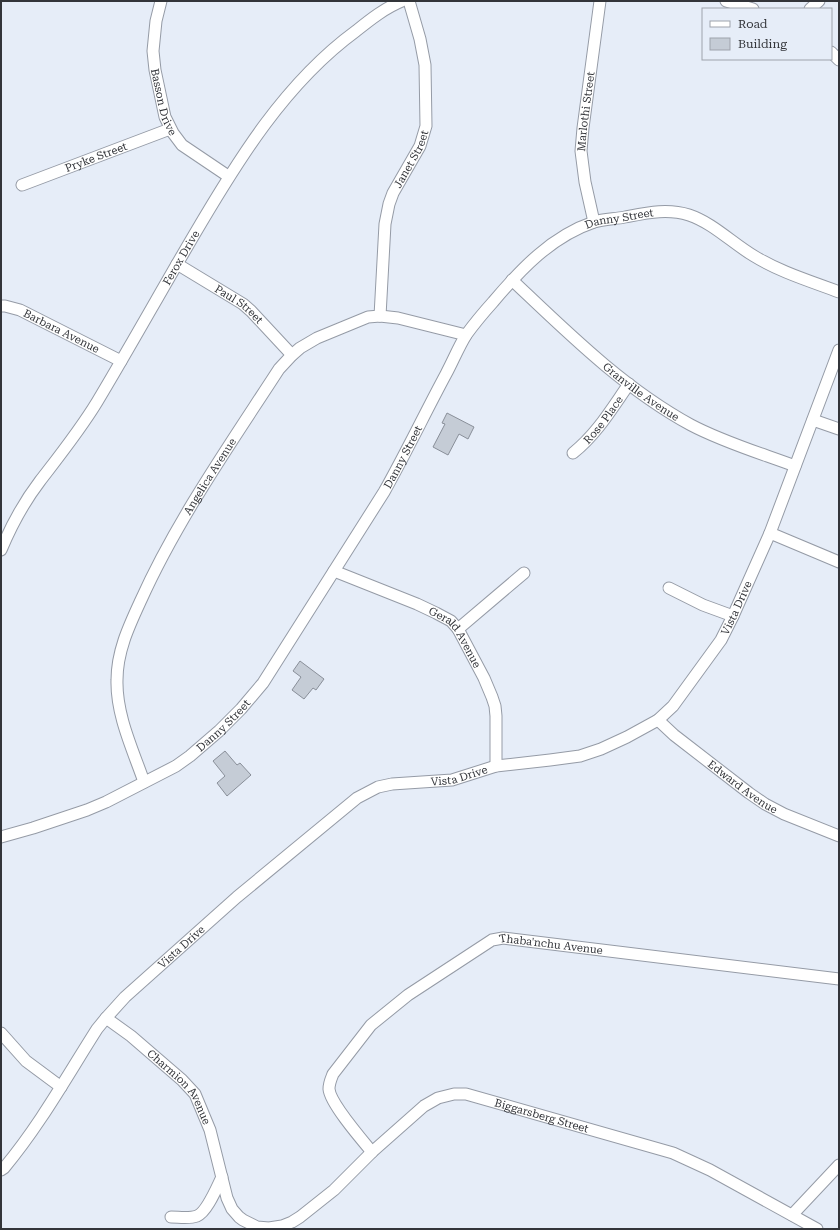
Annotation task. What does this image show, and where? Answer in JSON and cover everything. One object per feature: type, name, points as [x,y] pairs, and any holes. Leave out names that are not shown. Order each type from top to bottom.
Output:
[{"type":"street","name":"Basson Drive","points":[[161,1],[156,21],[153,51],[161,101],[165,116],[170,129],[182,145],[228,176]]},
{"type":"street","name":"Ferox Drive","points":[[1,550],[26,502],[88,416],[228,176],[278,107],[327,53],[372,18],[402,1]]},
{"type":"street","name":"Janet Street","points":[[380,316],[386,213],[393,193],[420,146],[426,126],[425,65],[420,39],[409,1]]},
{"type":"street","name":"Marlothi Street","points":[[594,222],[585,182],[581,151],[600,1]]},
{"type":"street","points":[[726,1],[750,8]]},
{"type":"street","points":[[811,8],[819,1]]},
{"type":"street","name":"Pryke Street","points":[[22,185],[170,129]]},
{"type":"street","name":"Danny Street","points":[[1,837],[87,810],[106,802],[176,766],[219,731],[241,709],[264,683],[384,492],[466,335],[512,280],[537,256],[556,242],[574,231],[594,222],[653,212],[671,211],[702,220],[753,256],[774,267],[839,292]]},
{"type":"street","name":"Paul Street","points":[[177,264],[243,304],[292,355]]},
{"type":"street","name":"Granville Avenue","points":[[512,280],[572,338],[629,384],[669,412],[720,438],[795,466]]},
{"type":"street","name":"Barbara Avenue","points":[[1,306],[20,310],[121,361]]},
{"type":"street","name":"Angelica Avenue","points":[[144,782],[123,722],[119,704],[117,682],[118,660],[123,641],[169,544],[204,485],[279,369],[300,348],[317,338],[368,317],[380,316],[398,318],[466,335]]},
{"type":"street","name":"Vista Drive","points":[[1,1170],[19,1150],[37,1126],[87,1044],[106,1018],[125,997],[219,913],[358,798],[378,787],[392,784],[452,780],[496,766],[580,756],[601,749],[627,737],[658,720],[673,706],[721,640],[734,616],[770,533],[839,350]]},
{"type":"street","name":"Rose Place","points":[[573,453],[588,440],[598,428],[629,384]]},
{"type":"street","points":[[812,420],[839,429]]},
{"type":"street","points":[[770,533],[839,562]]},
{"type":"street","name":"Gerald Avenue","points":[[334,571],[417,604],[451,621],[458,629],[484,678],[495,706],[496,766]]},
{"type":"street","points":[[458,629],[524,573]]},
{"type":"street","points":[[669,588],[703,605],[734,616]]},
{"type":"street","name":"Edward Avenue","points":[[658,720],[674,735],[736,784],[766,804],[784,814],[839,836]]},
{"type":"street","name":"Thaba'nchu Avenue","points":[[372,1152],[333,1102],[329,1088],[333,1074],[371,1025],[408,995],[492,940],[503,938],[839,979]]},
{"type":"street","name":"Charmion Avenue","points":[[106,1018],[142,1045],[182,1080],[195,1094],[210,1130],[227,1198],[232,1209],[239,1217],[257,1227],[269,1228],[282,1226],[292,1222]]},
{"type":"street","points":[[1,1033],[26,1061],[61,1087]]},
{"type":"street","name":"Biggarsberg Street","points":[[292,1222],[300,1218],[334,1190],[372,1152],[424,1106],[438,1098],[454,1094],[466,1094],[673,1153],[710,1170],[817,1229]]},
{"type":"street","points":[[792,1215],[839,1165]]},
{"type":"street","points":[[171,1217],[197,1216],[203,1212],[222,1176]]},
{"type":"building","points":[[447,413],[474,427],[468,439],[459,434],[448,455],[433,447],[445,424],[442,423]]},
{"type":"building","points":[[300,661],[324,679],[316,690],[313,688],[304,699],[292,690],[301,677],[293,671]]},
{"type":"building","points":[[225,751],[237,765],[240,763],[251,775],[227,796],[217,783],[225,776],[213,761]]}]
